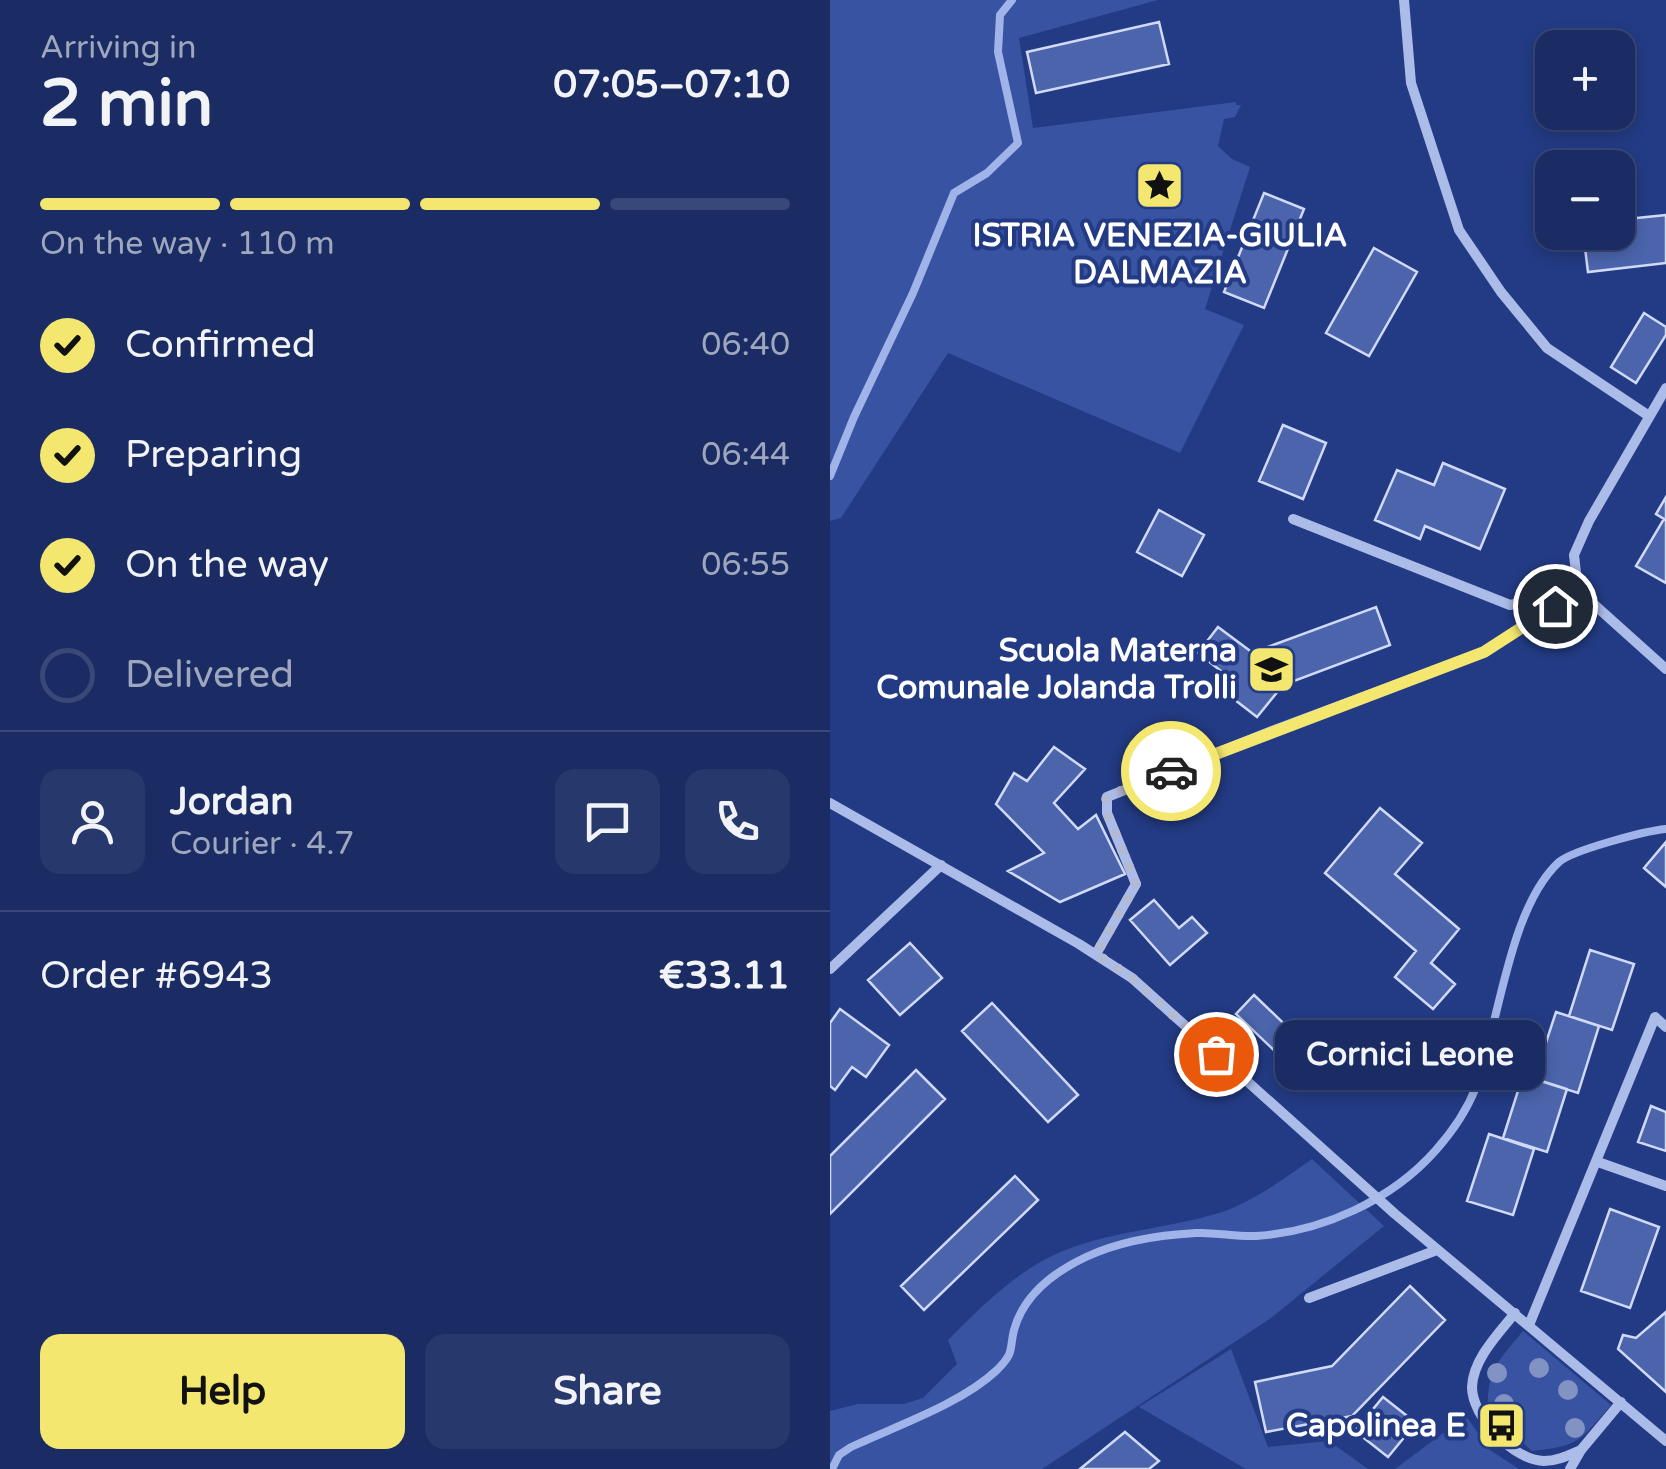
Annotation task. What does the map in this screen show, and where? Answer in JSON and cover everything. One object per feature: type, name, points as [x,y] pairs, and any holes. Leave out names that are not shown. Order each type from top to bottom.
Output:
[{"type":"street","points":[[1404,0],[1411,82],[1459,230],[1501,292],[1548,348],[1649,416]]},
{"type":"street","points":[[1666,388],[1588,522],[1574,555],[1578,590],[1666,668]]},
{"type":"street","points":[[1293,519],[1510,605],[1578,590]]},
{"type":"street","points":[[1096,954],[1136,884],[1107,813],[1106,797],[1484,652],[1578,590]]},
{"type":"street","points":[[830,803],[1132,978],[1436,1250],[1666,1441]]},
{"type":"street","points":[[830,968],[941,865]]},
{"type":"street","points":[[1529,1325],[1655,1017],[1666,1027]]},
{"type":"street","points":[[1598,1162],[1666,1186]]},
{"type":"street","points":[[1310,1298],[1436,1250]]},
{"type":"street","points":[[1515,1313],[1484,1352],[1472,1384],[1475,1408],[1494,1432],[1520,1454],[1540,1461],[1558,1460],[1582,1450]]},
{"type":"street","points":[[1570,1469],[1621,1402]]},
{"type":"shaded area","points":[[830,0],[1158,0],[1019,38],[1033,128],[1236,102],[1241,105],[1235,117],[1224,119],[1218,146],[1232,159],[1250,167],[1205,309],[1244,325],[1180,453],[948,353],[841,518],[830,521]]},
{"type":"shaded area","points":[[1312,1159],[1384,1226],[1271,1318],[1042,1469],[830,1469],[830,1411],[858,1404],[904,1404],[923,1398],[957,1364],[948,1340],[1026,1271],[1075,1246],[1232,1208]]},
{"type":"shaded area","points":[[1523,1331],[1611,1405],[1585,1434],[1560,1447],[1532,1451],[1488,1411],[1492,1376]]},
{"type":"shaded area","points":[[1231,1349],[1268,1447],[1329,1441],[1368,1469],[1246,1469],[1139,1407]]},
{"type":"shaded area","points":[[1466,1416],[1490,1450],[1519,1469],[1395,1469]]},
{"type":"building","points":[[1159,22],[1169,64],[1036,93],[1027,52]]},
{"type":"building","points":[[1264,193],[1304,209],[1264,308],[1224,292]]},
{"type":"building","points":[[1666,215],[1666,263],[1588,272],[1585,250],[1635,250],[1635,218]]},
{"type":"building","points":[[1374,248],[1417,272],[1369,356],[1326,333]]},
{"type":"building","points":[[1644,313],[1666,327],[1666,335],[1636,383],[1611,367]]},
{"type":"building","points":[[1283,425],[1326,443],[1303,499],[1259,481]]},
{"type":"building","points":[[1443,463],[1505,489],[1480,549],[1425,526],[1420,539],[1375,520],[1397,470],[1434,485]]},
{"type":"building","points":[[1666,497],[1666,583],[1636,566],[1664,519],[1656,514]]},
{"type":"building","points":[[1159,510],[1204,535],[1182,576],[1137,552]]},
{"type":"building","name":"Scuola Materna Comunale Jolanda Trolli","points":[[1376,607],[1390,645],[1283,685],[1257,717],[1226,693],[1235,682],[1198,653],[1218,627],[1257,656],[1262,649]]},
{"type":"building","points":[[1054,747],[1085,769],[1054,803],[1078,829],[1096,815],[1125,874],[1060,902],[1008,871],[1044,853],[996,804],[1014,773],[1027,781]]},
{"type":"building","points":[[1380,808],[1422,843],[1395,874],[1459,929],[1431,963],[1455,984],[1433,1009],[1395,977],[1416,951],[1325,873]]},
{"type":"building","points":[[1666,842],[1666,887],[1644,868]]},
{"type":"building","points":[[1154,900],[1179,928],[1192,917],[1207,933],[1170,965],[1130,920]]},
{"type":"building","points":[[910,943],[942,978],[900,1015],[868,980]]},
{"type":"building","points":[[1590,950],[1634,964],[1612,1030],[1569,1016]]},
{"type":"building","points":[[1254,995],[1321,1059],[1303,1078],[1236,1014]]},
{"type":"building","points":[[992,1003],[1078,1095],[1048,1122],[962,1031]]},
{"type":"building","points":[[840,1009],[889,1045],[866,1077],[852,1067],[835,1090],[830,1086],[830,1023]]},
{"type":"building","points":[[1556,1012],[1599,1026],[1578,1093],[1534,1079]]},
{"type":"building","points":[[916,1070],[945,1099],[830,1214],[830,1156]]},
{"type":"building","points":[[1523,1075],[1567,1089],[1547,1152],[1503,1138]]},
{"type":"building","points":[[1651,1106],[1666,1112],[1666,1151],[1638,1142]]},
{"type":"building","points":[[1489,1134],[1534,1149],[1513,1215],[1467,1201]]},
{"type":"building","points":[[1015,1176],[1038,1200],[924,1310],[901,1286]]},
{"type":"building","points":[[1610,1209],[1659,1227],[1630,1308],[1581,1291]]},
{"type":"building","points":[[1410,1286],[1445,1320],[1352,1416],[1266,1432],[1255,1382],[1332,1366]]},
{"type":"building","points":[[1666,1312],[1666,1392],[1618,1349],[1623,1335],[1636,1338]]},
{"type":"building","points":[[1383,1397],[1416,1423],[1388,1457],[1355,1431]]},
{"type":"building","points":[[1125,1432],[1159,1461],[1149,1469],[1080,1469]]},
{"type":"waterway","points":[[830,476],[954,193],[987,173],[1018,143],[998,52],[1000,15],[1012,0]]},
{"type":"waterway","points":[[832,1469],[839,1455],[851,1447],[947,1404],[997,1370],[1009,1355],[1014,1330],[1025,1306],[1052,1277],[1074,1263],[1099,1251],[1153,1237],[1203,1233],[1256,1236],[1306,1228],[1354,1210],[1399,1184],[1442,1143],[1472,1096],[1517,937],[1542,882],[1567,857],[1666,829]]},
{"type":"way so far","points":[[1171,771],[1106,797],[1107,813],[1136,884],[1096,954],[1132,978],[1216,1054]]},
{"type":"place","name":"ISTRIA VENEZIA-GIULIA DALMAZIA","points":[[1160,186]]},
{"type":"place","name":"Scuola Materna Comunale Jolanda Trolli","points":[[1272,669]]},
{"type":"place","name":"Cornici Leone","points":[[1216,1054]]},
{"type":"place","name":"Capolinea E","points":[[1501,1426]]},
{"type":"route","points":[[1171,771],[1484,652],[1555,606]]}]
